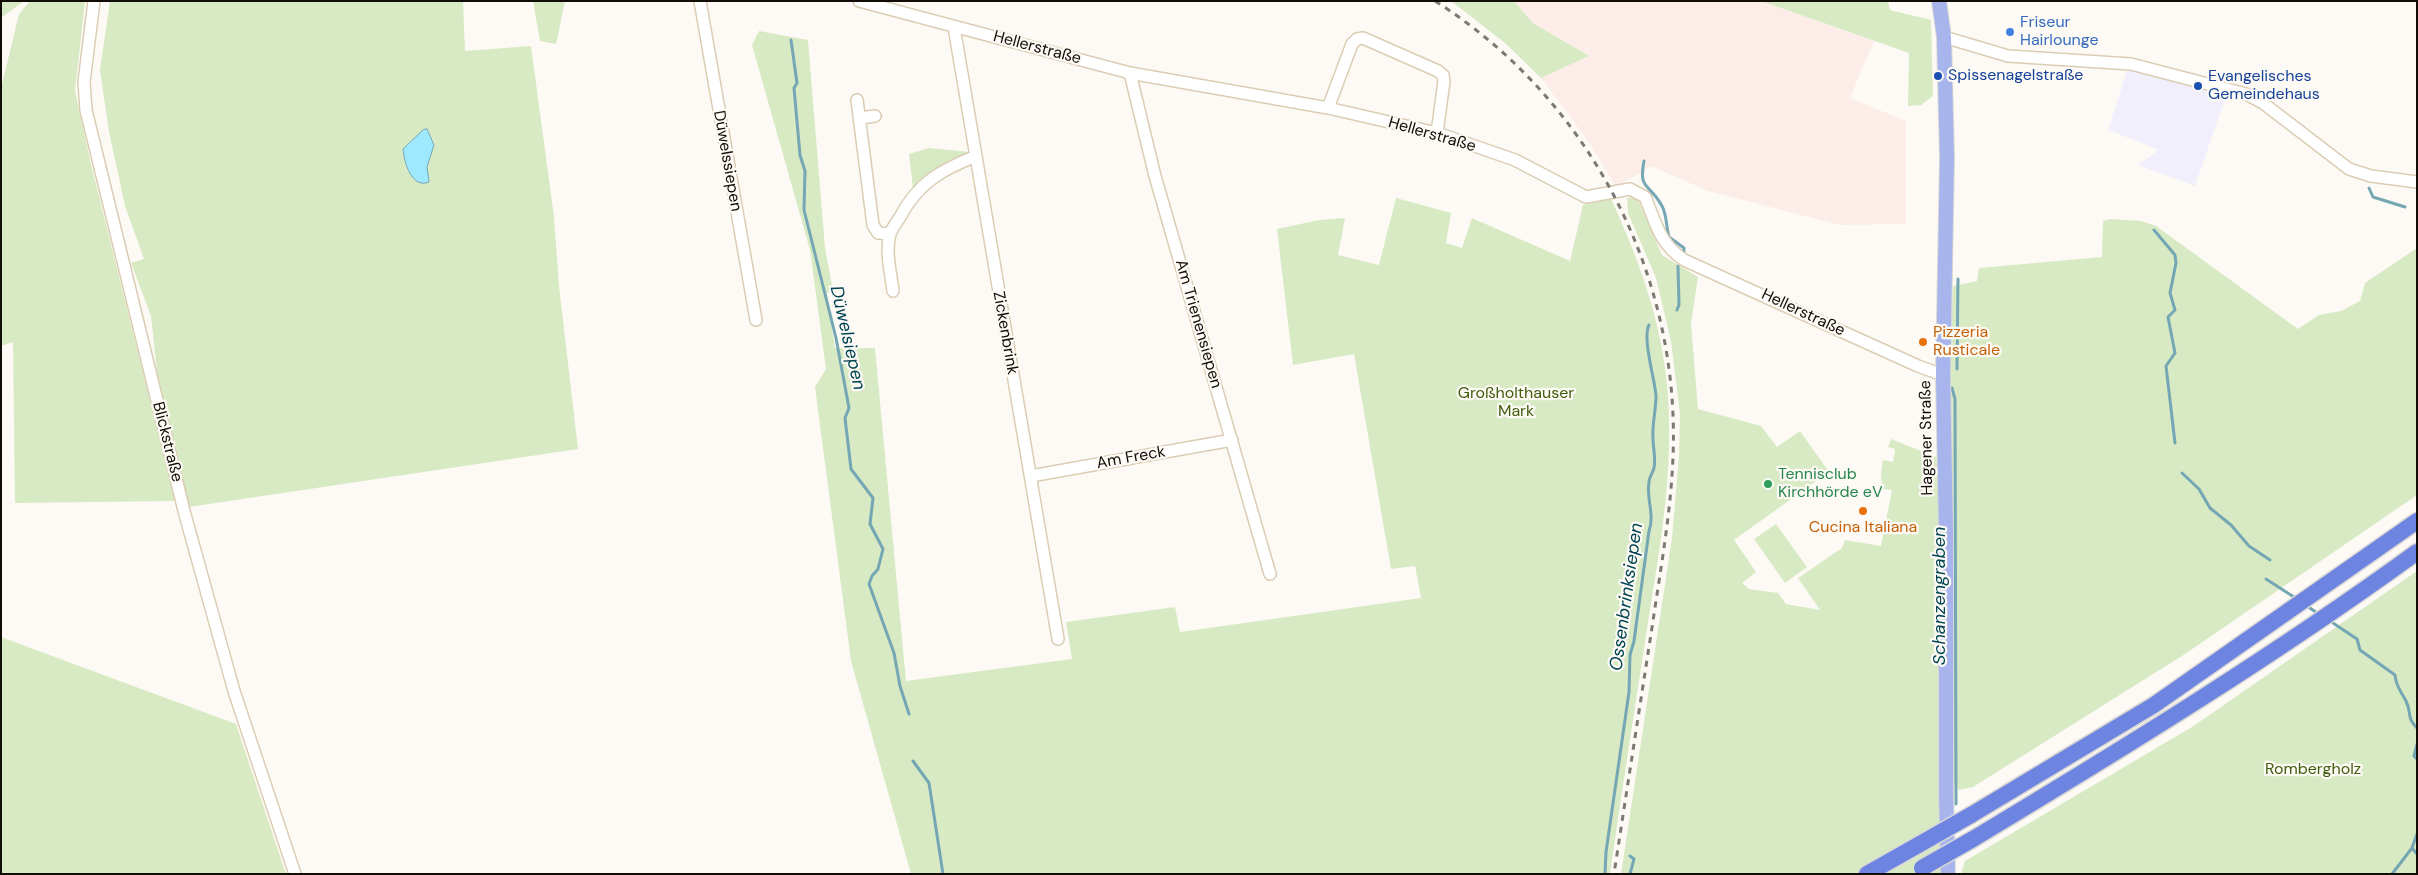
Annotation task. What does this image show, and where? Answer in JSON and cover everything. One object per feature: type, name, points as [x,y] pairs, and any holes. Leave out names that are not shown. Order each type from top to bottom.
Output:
[{"type":"highway","points":[[1867,874],[1972,815],[2154,705],[2417,521]]},
{"type":"highway","points":[[1917,871],[2113,754],[2247,669],[2417,552]]},
{"type":"main road","name":"Hagener Straße","points":[[1939,1],[1944,37],[1947,176],[1943,375],[1948,874]]},
{"type":"street","name":"Blickstraße","points":[[94,1],[84,82],[86,110],[205,587],[234,691],[295,874]]},
{"type":"street","name":"Düwelssiepen","points":[[700,1],[756,320]]},
{"type":"street","name":"Hellerstraße","points":[[859,1],[1130,72],[1328,108],[1437,134],[1515,160],[1586,197],[1624,190],[1636,191],[1645,197],[1662,239],[1670,250],[1684,260],[1918,366],[1943,375]]},
{"type":"street","name":"Zickenbrink","points":[[954,26],[1058,639]]},
{"type":"street","points":[[1944,37],[2008,56],[2131,64],[2246,94],[2263,103],[2348,169],[2371,176],[2417,182]]},
{"type":"street","points":[[1328,108],[1352,44],[1357,39],[1363,38],[1438,70],[1443,75],[1444,81],[1437,134]]},
{"type":"street","name":"Am Trienensiepen","points":[[1130,72],[1156,176],[1270,574]]},
{"type":"street","points":[[857,100],[873,225],[878,233],[890,234]]},
{"type":"street","points":[[860,118],[875,116]]},
{"type":"street","points":[[893,292],[889,261],[890,234],[907,202],[923,184],[949,167],[976,156]]},
{"type":"street","name":"Am Freck","points":[[1031,476],[1232,440]]},
{"type":"shaded area","points":[[1514,1],[1761,1],[1874,41],[1850,98],[1906,121],[1906,224],[1840,225],[1708,191],[1651,166],[1616,187],[1590,144],[1541,78],[1589,56],[1533,23]]},
{"type":"shaded area","points":[[2128,68],[2226,96],[2195,186],[2138,165],[2155,153],[2157,149],[2108,130]]},
{"type":"green space","points":[[1,1],[24,1],[1,18]]},
{"type":"green space","points":[[30,1],[85,1],[75,91],[90,160],[175,501],[15,503],[13,342],[1,346],[1,88],[19,14]]},
{"type":"green space","points":[[110,1],[463,1],[465,51],[531,46],[554,217],[559,286],[578,449],[189,507],[157,372],[151,316],[131,263],[144,259],[125,206],[109,132],[100,70]],"holes":[[[426,129],[434,145],[427,164],[427,183],[416,180],[409,172],[403,149]]]},
{"type":"green space","points":[[533,1],[565,1],[556,44],[540,41]]},
{"type":"green space","points":[[1451,1],[1514,1],[1533,23],[1589,56],[1541,78],[1505,43]]},
{"type":"green space","points":[[1761,1],[1888,1],[1890,10],[1931,20],[1933,96],[1921,105],[1908,106],[1909,53]]},
{"type":"green space","name":"Großholthauser Mark","points":[[759,31],[808,40],[825,248],[833,291],[827,293],[835,348],[875,348],[906,681],[1072,659],[1066,622],[1175,607],[1180,632],[1421,598],[1415,566],[1391,569],[1354,354],[1293,365],[1277,229],[1319,220],[1345,218],[1338,255],[1379,265],[1396,198],[1451,213],[1446,243],[1462,248],[1472,218],[1570,261],[1583,205],[1611,199],[1646,285],[1658,330],[1666,375],[1669,406],[1669,438],[1666,500],[1658,561],[1610,874],[911,874],[851,661],[815,387],[826,369],[810,250],[752,45]]},
{"type":"green space","points":[[929,148],[970,152],[970,154],[913,189],[909,154]]},
{"type":"green space","points":[[1634,197],[1638,200],[1662,255],[1698,277],[1691,324],[1698,409],[1761,426],[1777,447],[1800,431],[1829,472],[1734,540],[1756,572],[1742,583],[1749,589],[1778,593],[1786,604],[1820,610],[1798,578],[1842,548],[1845,540],[1881,546],[1892,490],[1882,489],[1881,473],[1883,460],[1893,462],[1895,449],[1888,447],[1891,439],[1936,457],[1946,531],[1948,874],[1621,874],[1672,538],[1679,455],[1680,414],[1671,341],[1656,278],[1628,213],[1627,198]]},
{"type":"green space","points":[[2110,219],[2141,221],[2156,226],[2298,329],[2319,315],[2341,311],[2360,301],[2365,283],[2417,248],[2417,495],[2185,654],[1973,787],[1959,790],[1954,784],[1953,547],[1948,396],[1953,286],[1977,281],[1979,268],[2102,257],[2103,221]]},
{"type":"green space","points":[[1776,524],[1807,567],[1785,583],[1754,539]]},
{"type":"green space","name":"Rombergholz","points":[[2417,571],[2417,874],[1961,874],[1965,861],[2192,727]]},
{"type":"green space","points":[[1,637],[236,724],[286,874],[1,874]]},
{"type":"water","points":[[427,129],[434,145],[427,167],[429,182],[423,183],[418,182],[410,173],[403,149],[423,130]]},
{"type":"waterway","name":"Düwelsiepen","points":[[791,40],[797,83],[794,88],[800,155],[805,171],[804,210],[836,338],[849,408],[845,418],[851,469],[873,498],[870,524],[883,549],[878,569],[872,576],[869,584],[894,653],[900,686],[909,714]]},
{"type":"waterway","name":"Ossenbrinksiepen","points":[[1644,161],[1644,182],[1658,199],[1664,210],[1669,237],[1684,248],[1684,252]]},
{"type":"waterway","points":[[2369,188],[2373,197],[2405,207]]},
{"type":"waterway","points":[[2154,230],[2175,255],[2176,263],[2170,293],[2175,310],[2168,317],[2175,353],[2166,366],[2175,443]]},
{"type":"waterway","name":"Ossenbrinksiepen","points":[[1677,310],[1679,305],[1678,266]]},
{"type":"waterway","name":"Schanzengraben","points":[[1957,369],[1958,279]]},
{"type":"waterway","name":"Ossenbrinksiepen","points":[[1605,874],[1606,852],[1629,692],[1630,655],[1634,641],[1651,519],[1648,488],[1655,464],[1653,433],[1656,396],[1647,340],[1649,325]]},
{"type":"waterway","name":"Schanzengraben","points":[[1952,388],[1955,399],[1956,804]]},
{"type":"waterway","points":[[2182,473],[2199,489],[2210,508],[2231,525],[2249,546],[2270,560]]},
{"type":"waterway","points":[[2266,579],[2297,599]]},
{"type":"waterway","points":[[2307,606],[2320,615]]},
{"type":"waterway","points":[[2330,621],[2357,639],[2360,650],[2395,675],[2398,686],[2408,705],[2411,721],[2417,728]]},
{"type":"waterway","points":[[2417,744],[2414,756],[2417,759]]},
{"type":"waterway","name":"Düwelsiepen","points":[[913,761],[929,783],[943,874]]},
{"type":"waterway","points":[[2417,834],[2412,848],[2417,854]]},
{"type":"waterway","points":[[2392,874],[2412,848]]},
{"type":"waterway","points":[[1630,856],[1634,859],[1630,874]]},
{"type":"railway","points":[[1435,1],[1486,38],[1531,80],[1571,127],[1605,179],[1632,234],[1653,292],[1667,353],[1673,415],[1671,493],[1661,570],[1614,874]]},
{"type":"place","name":"Friseur Hairlounge","points":[[2010,32]]},
{"type":"place","name":"Spissenagelstraße","points":[[1938,76]]},
{"type":"place","name":"Evangelisches Gemeindehaus","points":[[2198,86]]},
{"type":"place","name":"Pizzeria Rusticale","points":[[1923,342]]},
{"type":"place","name":"Tennisclub Kirchhörde eV","points":[[1768,484]]},
{"type":"place","name":"Cucina Italiana","points":[[1863,511]]}]
